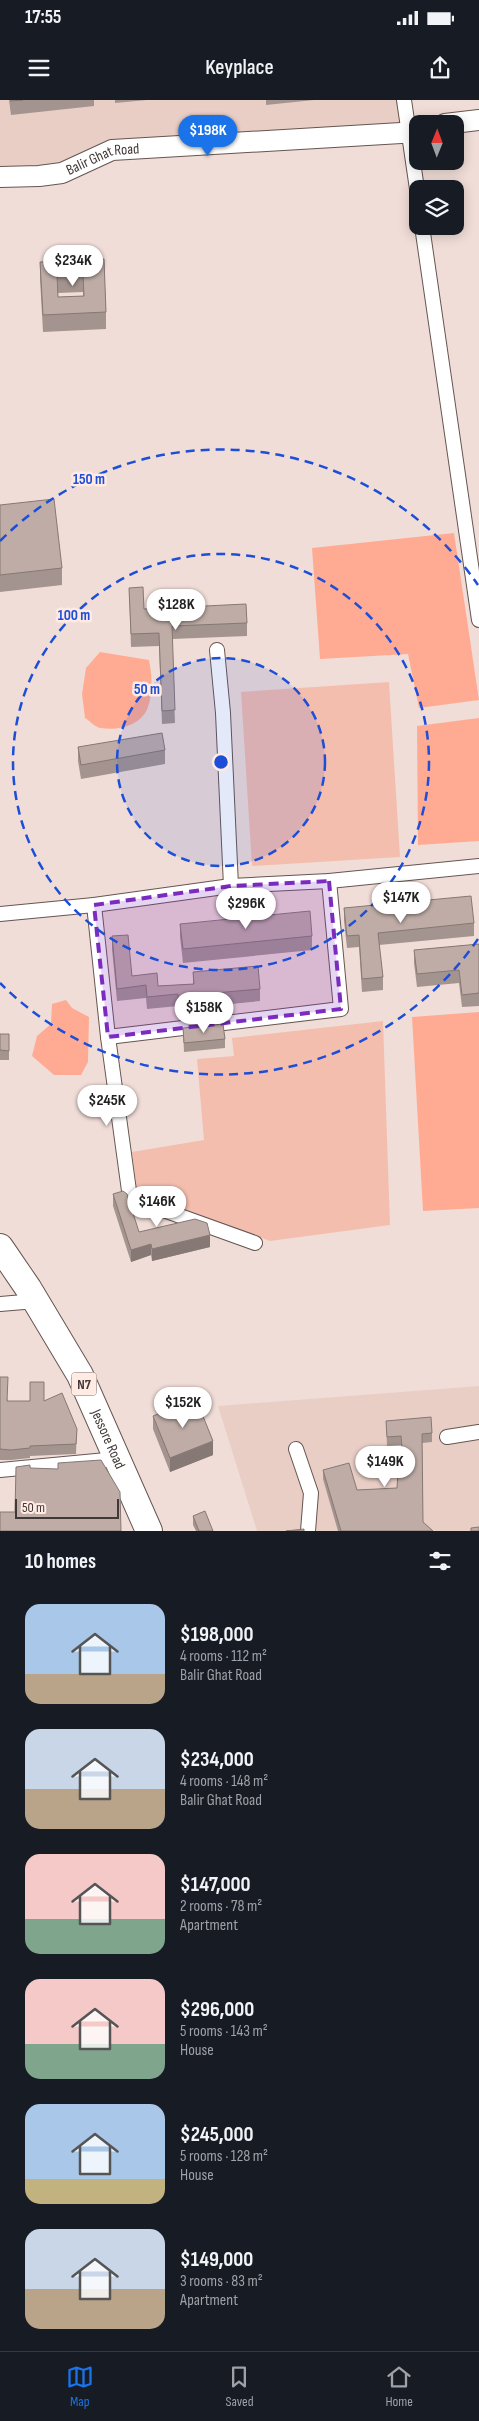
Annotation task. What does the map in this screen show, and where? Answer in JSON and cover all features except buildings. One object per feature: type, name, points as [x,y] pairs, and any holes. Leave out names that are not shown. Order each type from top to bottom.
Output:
[{"type":"highway","name":"Jessore Road","points":[[0,1247],[36,1301],[80,1376],[149,1531]]},
{"type":"street","points":[[404,100],[409,117]]},
{"type":"street","points":[[464,122],[479,120]]},
{"type":"street","points":[[464,127],[479,126]]},
{"type":"street","name":"Balir Ghat Road","points":[[0,171],[37,170],[60,166],[110,145],[409,130]]},
{"type":"street","name":"Balir Ghat Road","points":[[0,177],[39,176],[62,173],[112,150],[409,130]]},
{"type":"street","points":[[423,235],[479,620]]},
{"type":"street","points":[[217,650],[223,713],[231,886]]},
{"type":"street","points":[[0,914],[94,905],[231,886],[329,881],[479,866]]},
{"type":"street","points":[[108,1037],[342,1009],[329,881]]},
{"type":"street","points":[[94,905],[108,1037],[130,1198],[256,1243]]},
{"type":"street","points":[[0,1304],[36,1301]]},
{"type":"street","points":[[447,1437],[479,1432]]},
{"type":"street","points":[[296,1449],[311,1493],[308,1531]]},
{"type":"street","points":[[0,1470],[117,1459]]},
{"type":"highlighted area","points":[[329,881],[341,1009],[108,1037],[94,905],[231,886]]},
{"type":"shaded area","points":[[0,100],[404,100],[407,128],[110,145],[60,166],[0,171]]},
{"type":"shaded area","points":[[454,533],[479,700],[419,708],[408,654],[320,659],[312,548]]},
{"type":"shaded area","points":[[100,652],[149,660],[152,684],[148,707],[141,718],[129,725],[115,729],[99,728],[85,718],[82,694],[86,668]]},
{"type":"shaded area","points":[[389,682],[400,857],[252,866],[241,692]]},
{"type":"shaded area","points":[[479,718],[479,841],[418,845],[417,726]]},
{"type":"shaded area","points":[[66,1000],[72,1008],[89,1017],[88,1062],[81,1075],[54,1075],[32,1056],[37,1036],[51,1024],[52,1004]]},
{"type":"shaded area","points":[[479,1012],[479,1208],[423,1211],[412,1017]]},
{"type":"shaded area","points":[[383,1021],[390,1225],[270,1241],[137,1192],[132,1152],[204,1140],[197,1059],[234,1056],[232,1038]]},
{"type":"shaded area","points":[[479,1386],[479,1531],[257,1531],[218,1406]]}]
